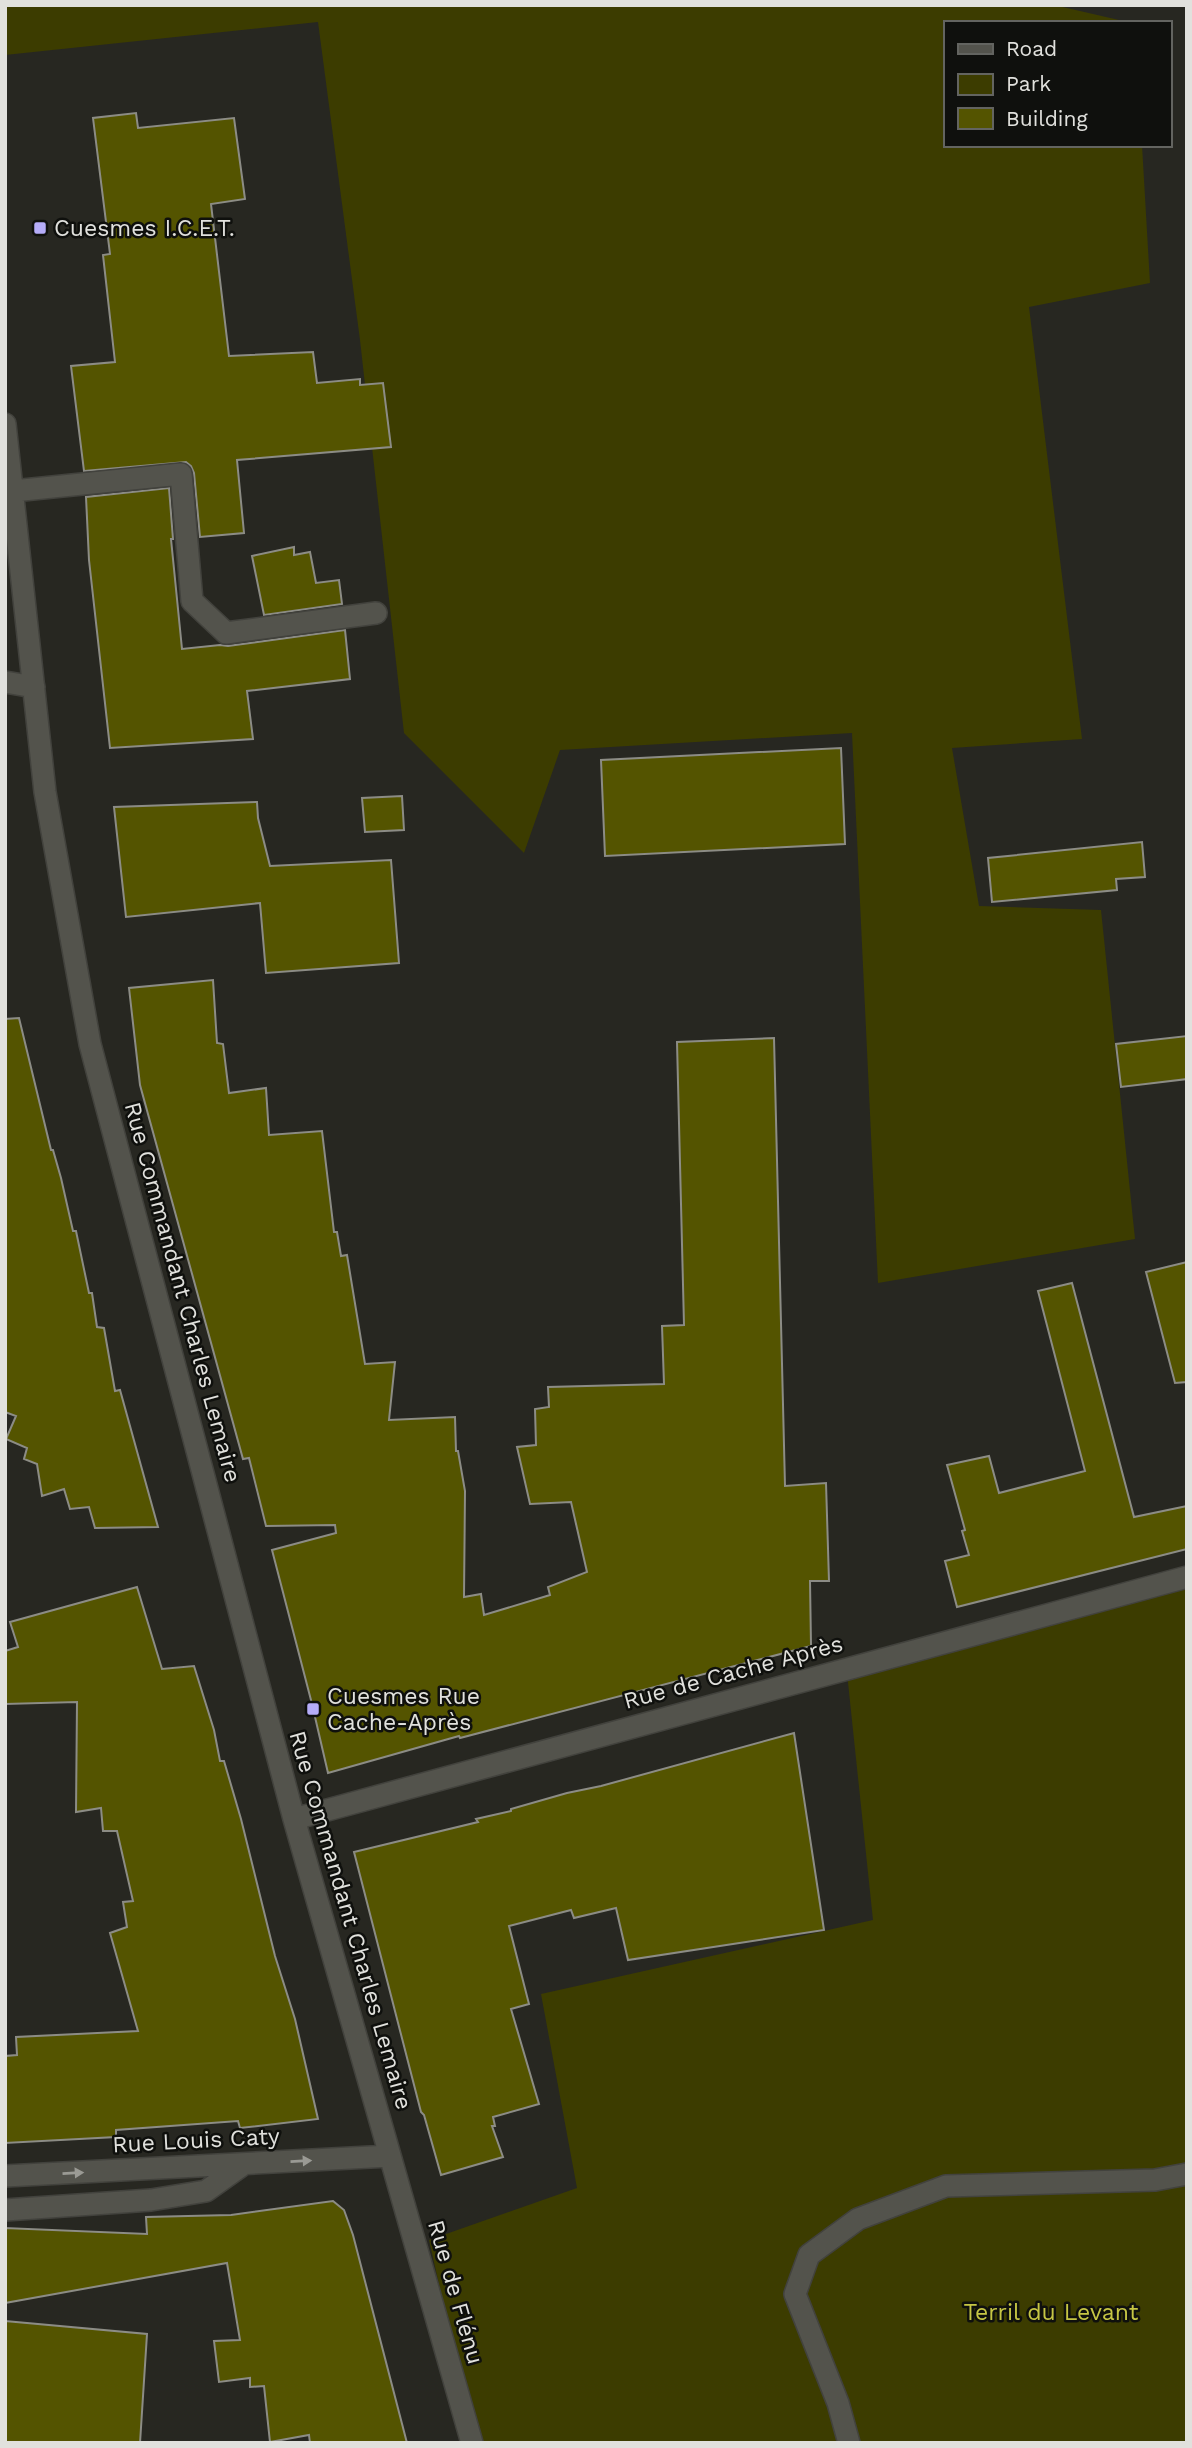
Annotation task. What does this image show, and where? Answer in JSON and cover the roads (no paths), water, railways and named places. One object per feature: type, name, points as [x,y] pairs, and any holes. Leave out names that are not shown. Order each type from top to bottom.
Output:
[{"type":"street","name":"Rue Commandant Charles Lemaire","points":[[5,424],[45,792],[90,1044],[294,1819],[390,2157]]},
{"type":"street","points":[[13,491],[181,474],[192,601],[226,633],[376,613]]},
{"type":"street","points":[[5,682],[34,687]]},
{"type":"street","name":"Rue de Cache Après","points":[[294,1819],[1187,1577]]},
{"type":"street","name":"Rue Louis Caty","points":[[5,2176],[390,2157]]},
{"type":"street","name":"Rue de Flénu","points":[[390,2157],[472,2443]]},
{"type":"street","points":[[5,2210],[152,2200],[206,2191],[244,2164]]},
{"type":"street","points":[[849,2443],[838,2403],[795,2294],[809,2255],[858,2219],[946,2186],[1155,2180],[1187,2174]]},
{"type":"place","name":"Cuesmes I.C.E.T.","points":[[40,228]]},
{"type":"place","name":"Cuesmes Rue Cache-Après","points":[[313,1709]]},
{"type":"park label","name":"Terril du Levant","points":[[1051,2312]]}]
